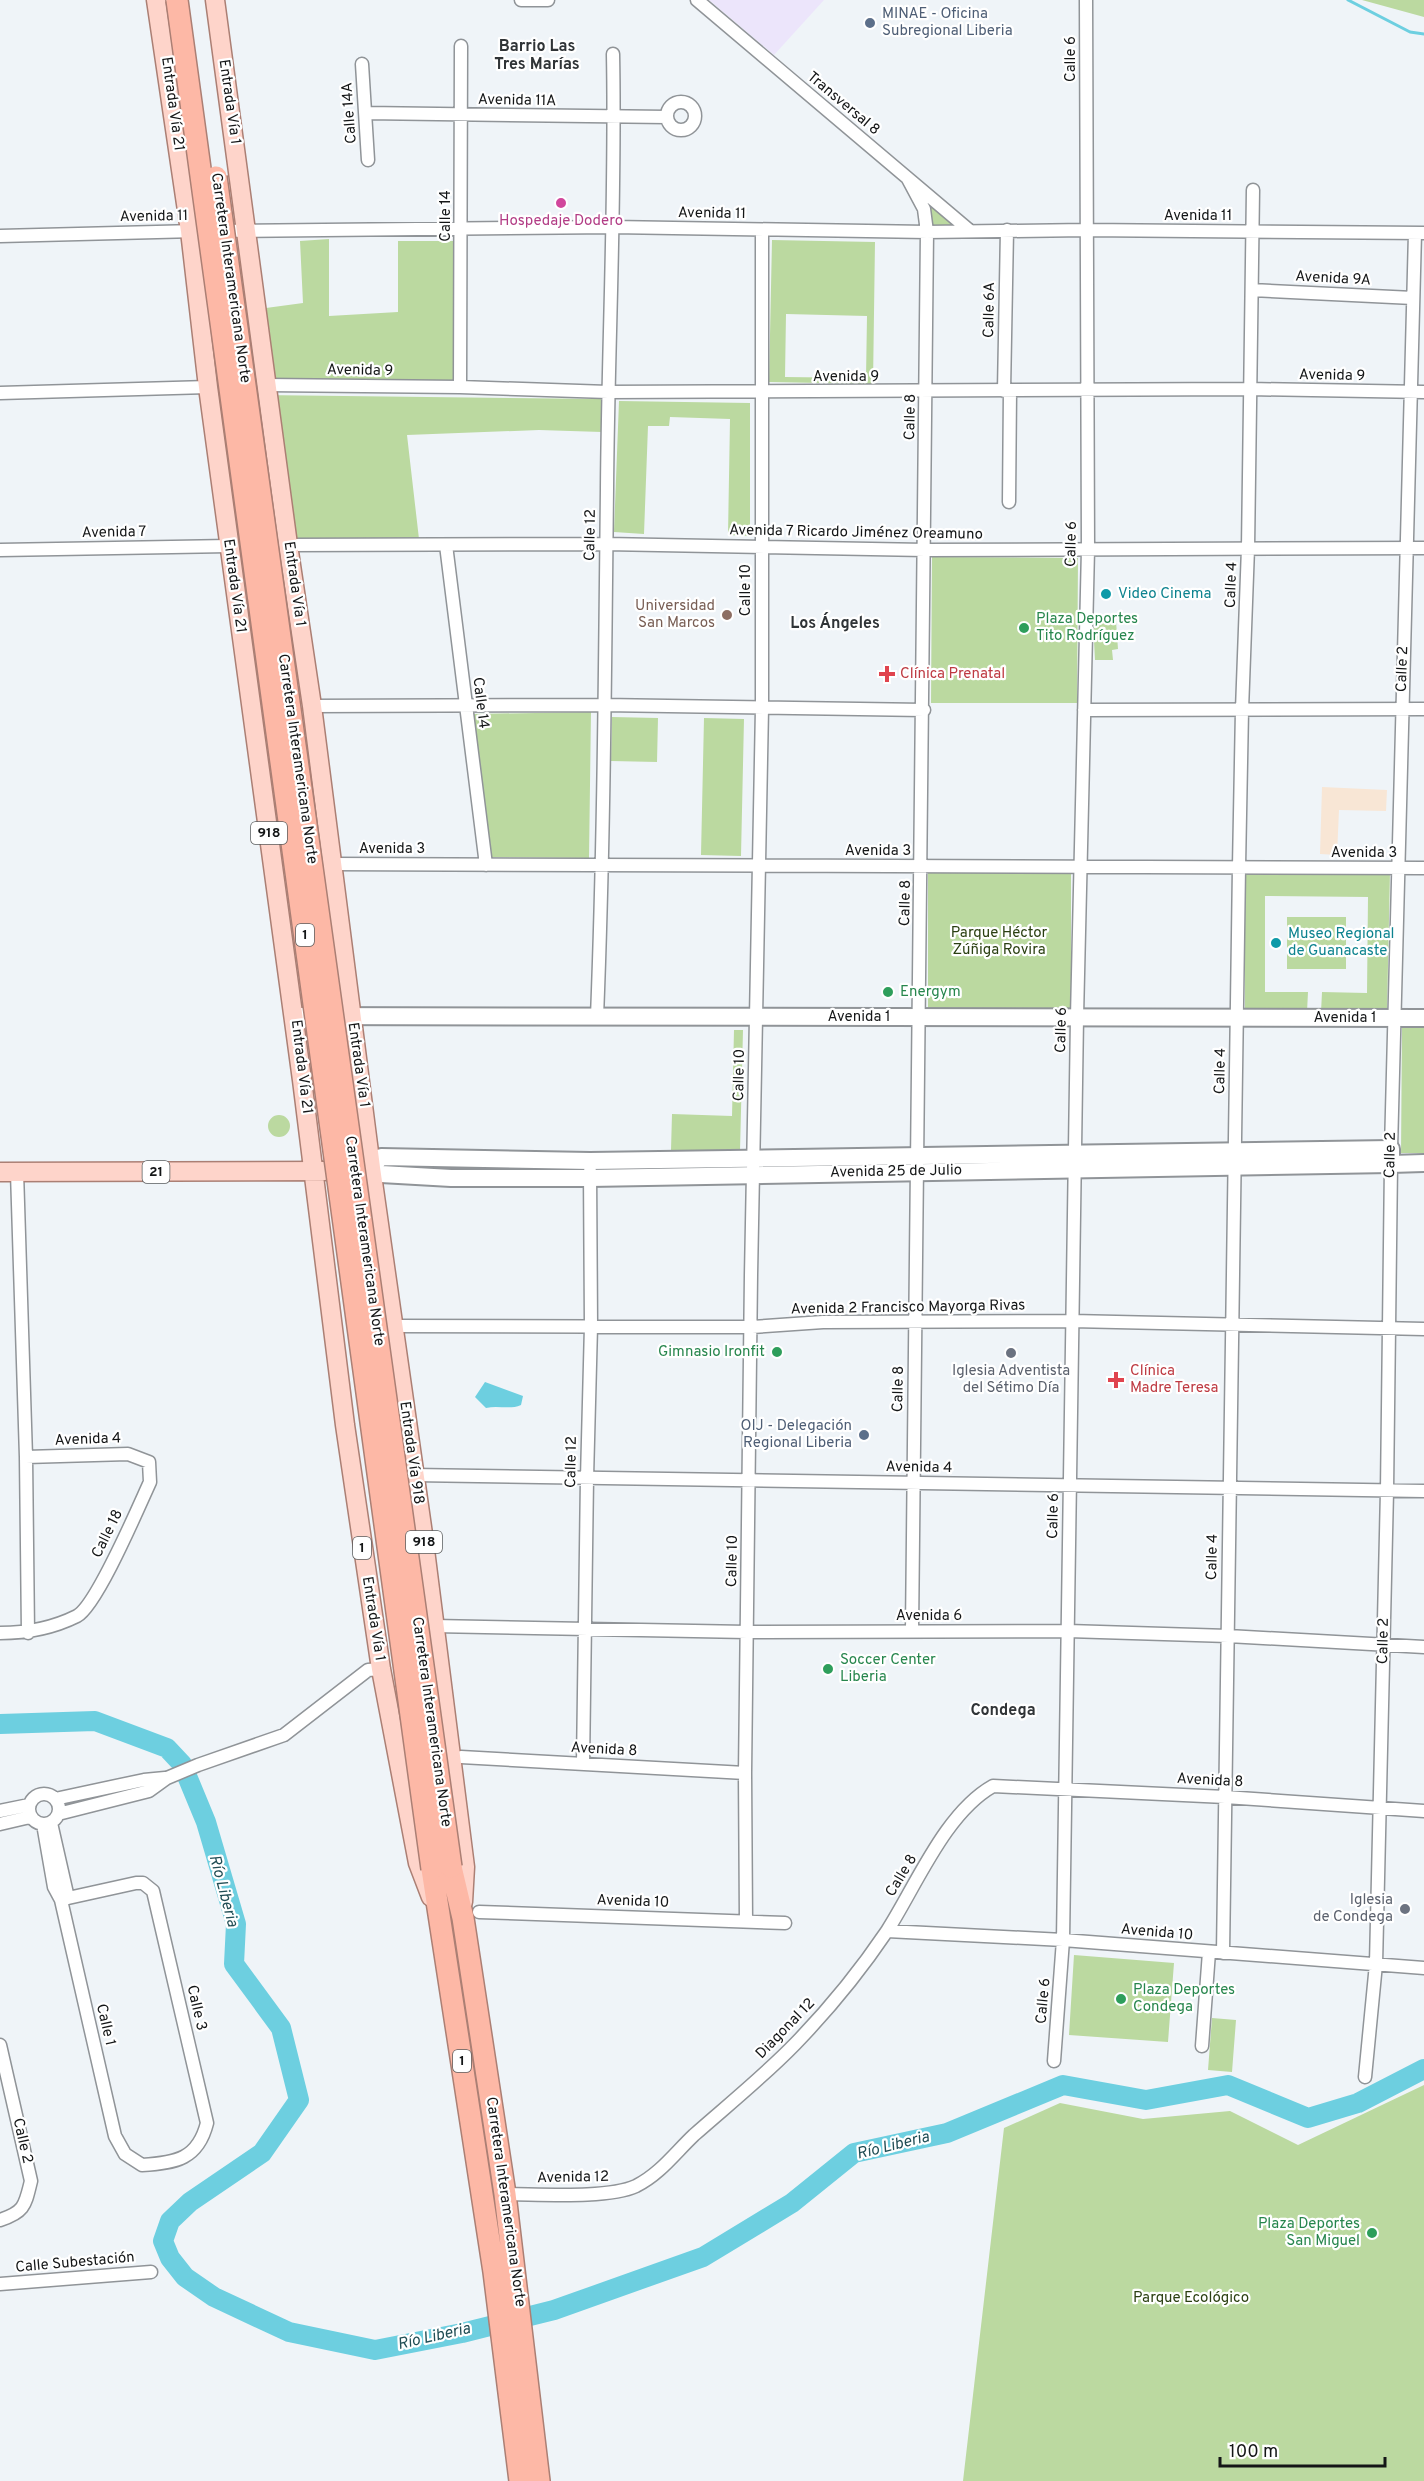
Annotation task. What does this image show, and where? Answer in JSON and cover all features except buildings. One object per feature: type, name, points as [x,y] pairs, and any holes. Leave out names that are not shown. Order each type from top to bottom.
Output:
[{"type":"highway","name":"Carretera Interamericana Norte","points":[[177,0],[442,1868],[471,1915],[506,2194],[505,2272]]},
{"type":"highway","name":"Carretera Interamericana Norte","points":[[192,0],[442,1868],[440,1918],[505,2272],[515,2358],[520,2481]]},
{"type":"highway","name":"Carretera Interamericana Norte","points":[[515,2358],[539,2481]]},
{"type":"main road","name":"Entrada Vía 21","points":[[156,0],[190,231],[208,387],[313,1171]]},
{"type":"main road","name":"Entrada Vía 1","points":[[215,0],[288,545],[312,706],[371,1168]]},
{"type":"main road","name":"Avenida 25 de Julio","points":[[313,1171],[371,1168]]},
{"type":"main road","name":"Entrada Vía 918","points":[[371,1168],[414,1475],[471,1915]]},
{"type":"main road","name":"Entrada Vía 1","points":[[313,1171],[330,1318],[381,1669],[418,1863],[440,1918]]},
{"type":"main road","name":"21","points":[[9,1172],[313,1171]]},
{"type":"street","points":[[523,1],[548,0]]},
{"type":"street","name":"Transversal 8","points":[[697,0],[969,230]]},
{"type":"street","name":"Calle 6","points":[[1054,2061],[1063,1940],[1077,1017],[1088,549],[1086,0]]},
{"type":"street","name":"Calle 14","points":[[460,387],[461,46]]},
{"type":"street","name":"Calle 12","points":[[597,1017],[604,865],[608,392],[613,226],[613,54]]},
{"type":"street","name":"Calle 14A","points":[[362,64],[368,160]]},
{"type":"street","name":"Avenida 11A","points":[[366,113],[667,117]]},
{"type":"street","name":"Calle 8","points":[[908,179],[924,209],[927,232],[924,710],[916,1164],[912,1631]]},
{"type":"street","name":"Calle 4","points":[[1224,1953],[1239,867],[1248,548],[1253,190]]},
{"type":"street","name":"Avenida 11","points":[[0,236],[247,230],[613,226],[927,232],[1086,230],[1420,233]]},
{"type":"street","name":"Calle 10","points":[[746,1921],[745,1773],[762,708],[760,546],[762,230]]},
{"type":"street","name":"Calle 6A","points":[[1007,230],[1009,502]]},
{"type":"street","name":"Calle 2","points":[[1365,2077],[1376,1964],[1387,1491],[1393,1018],[1413,298],[1420,233]]},
{"type":"street","name":"Avenida 9A","points":[[1252,290],[1413,298]]},
{"type":"street","name":"Avenida 9","points":[[267,385],[460,387],[608,392],[1250,389],[1424,392]]},
{"type":"street","points":[[0,393],[208,387]]},
{"type":"street","name":"Avenida 7 Ricardo Jiménez Oreamuno","points":[[288,545],[606,544],[925,550],[1424,548]]},
{"type":"street","name":"Calle 14","points":[[446,545],[486,865]]},
{"type":"street","name":"Avenida 7","points":[[0,550],[229,546]]},
{"type":"street","points":[[312,706],[604,705],[924,710]]},
{"type":"street","points":[[1084,710],[1424,709]]},
{"type":"street","name":"Avenida 3","points":[[332,864],[1424,868]]},
{"type":"street","name":"Avenida 1","points":[[294,1016],[1424,1018]]},
{"type":"street","name":"Avenida 25 de Julio","points":[[371,1168],[381,1174],[452,1178],[590,1170],[1075,1161],[1391,1157],[1424,1163]]},
{"type":"street","name":"Calle 12","points":[[584,1764],[586,1478],[591,1326],[590,1170]]},
{"type":"street","points":[[0,1633],[28,1633],[26,1457],[9,1172]]},
{"type":"street","points":[[330,1318],[380,1314],[393,1326],[384,1338],[334,1346]]},
{"type":"street","name":"Avenida 2 Francisco Mayorga Rivas","points":[[393,1326],[752,1327],[823,1322],[1072,1321],[1424,1329]]},
{"type":"street","name":"Avenida 4","points":[[26,1457],[128,1454],[148,1462]]},
{"type":"street","name":"Calle 18","points":[[28,1633],[78,1615],[95,1595],[150,1482],[148,1462]]},
{"type":"street","name":"Avenida 4","points":[[414,1475],[1424,1491]]},
{"type":"street","name":"Avenida 6","points":[[434,1626],[586,1627],[747,1632],[1068,1631],[1228,1636],[1424,1647]]},
{"type":"street","points":[[0,1811],[29,1811],[51,1820],[148,1791],[170,1777],[198,1765],[284,1736],[368,1670],[381,1669]]},
{"type":"street","name":"Avenida 8","points":[[461,1757],[745,1773]]},
{"type":"street","points":[[0,1824],[29,1811],[33,1798],[42,1794],[56,1799],[144,1780],[170,1777]]},
{"type":"street","name":"Calle 8","points":[[887,1931],[940,1840],[979,1794],[993,1786]]},
{"type":"street","name":"Avenida 8","points":[[993,1786],[1226,1797],[1424,1811]]},
{"type":"street","name":"Calle 1","points":[[56,1799],[51,1820],[54,1887],[64,1899],[115,2136],[125,2154]]},
{"type":"street","name":"Calle 3","points":[[64,1899],[136,1883],[148,1886],[153,1891],[207,2122],[203,2139],[192,2153],[172,2161],[142,2165],[125,2154]]},
{"type":"street","name":"Avenida 10","points":[[471,1915],[786,1923]]},
{"type":"street","name":"Avenida 10","points":[[887,1931],[1063,1940],[1424,1968]]},
{"type":"street","name":"Diagonal 12","points":[[693,2137],[794,2045],[841,1994],[887,1931]]},
{"type":"street","points":[[1202,2046],[1209,1952]]},
{"type":"street","name":"Calle 2","points":[[0,2045],[31,2181],[22,2210],[0,2220]]},
{"type":"street","name":"Avenida 12","points":[[506,2194],[613,2193],[636,2186],[662,2169],[693,2137]]},
{"type":"street","name":"Calle Subestación","points":[[0,2284],[152,2272]]},
{"type":"shaded area","points":[[709,0],[824,0],[774,55]]},
{"type":"shaded area","points":[[1322,787],[1387,790],[1386,811],[1339,810],[1337,855],[1320,854]]},
{"type":"green space","points":[[1362,0],[1424,0],[1424,17]]},
{"type":"green space","points":[[921,195],[957,225],[933,226]]},
{"type":"green space","points":[[329,239],[329,316],[398,312],[398,241],[456,241],[455,381],[273,380],[266,308],[303,303],[300,241]]},
{"type":"green space","points":[[772,240],[875,242],[873,384],[769,382]],"holes":[[[786,314],[867,316],[866,378],[785,377]]]},
{"type":"green space","points":[[261,395],[601,399],[602,432],[539,430],[407,435],[419,539],[284,540]]},
{"type":"green space","points":[[619,401],[750,403],[750,536],[728,535],[730,419],[670,417],[669,426],[648,426],[644,534],[614,532]]},
{"type":"green space","points":[[932,557],[1078,558],[1077,703],[931,703]]},
{"type":"green space","points":[[1116,621],[1118,649],[1112,650],[1113,660],[1095,660],[1093,622]]},
{"type":"green space","points":[[591,712],[589,858],[492,857],[473,714]]},
{"type":"green space","points":[[612,717],[658,718],[657,762],[611,761]]},
{"type":"green space","points":[[704,718],[744,719],[741,856],[701,855]]},
{"type":"green space","points":[[1390,872],[1387,1012],[1321,1012],[1322,992],[1367,993],[1368,897],[1265,896],[1265,992],[1308,992],[1307,1012],[1245,1012],[1245,874]]},
{"type":"green space","name":"Parque Héctor Zúñiga Rovira","points":[[928,873],[1071,873],[1071,1011],[928,1010]]},
{"type":"green space","points":[[1287,917],[1346,917],[1346,969],[1287,969]]},
{"type":"green space","points":[[1402,1028],[1424,1028],[1424,1153],[1401,1153]]},
{"type":"green space","points":[[734,1030],[743,1030],[740,1151],[671,1150],[672,1114],[732,1116]]},
{"type":"green space","points":[[279,1115],[287,1118],[290,1126],[287,1134],[279,1137],[271,1134],[268,1126],[271,1118]]},
{"type":"green space","name":"Plaza Deportes Condega","points":[[1074,1955],[1174,1963],[1168,2042],[1069,2035]]},
{"type":"green space","points":[[1212,2018],[1236,2020],[1232,2072],[1208,2070]]},
{"type":"green space","name":"Parque Ecológico","points":[[1424,2085],[1424,2481],[963,2481],[1004,2128],[1060,2103],[1143,2119],[1230,2111],[1298,2145]]},
{"type":"water","points":[[485,1382],[523,1396],[521,1405],[486,1408],[475,1397]]},
{"type":"waterway","points":[[1348,0],[1410,32],[1424,34]]},
{"type":"waterway","name":"Río Liberia","points":[[0,1724],[95,1721],[167,1748],[182,1764],[206,1822],[236,1924],[234,1964],[281,2028],[299,2100],[262,2153],[190,2202],[170,2221],[163,2241],[170,2258],[185,2277],[214,2297],[289,2332],[375,2350],[462,2333],[554,2310],[703,2257],[792,2203],[854,2153],[947,2133],[1063,2085],[1146,2100],[1228,2085],[1308,2118],[1358,2103],[1424,2069]]},
{"type":"place","name":"MINAE - Oficina Subregional Liberia","points":[[870,23]]},
{"type":"place","name":"Hospedaje Dodero","points":[[561,203]]},
{"type":"place","name":"Video Cinema","points":[[1106,594]]},
{"type":"place","name":"Universidad San Marcos","points":[[727,615]]},
{"type":"place","name":"Plaza Deportes Tito Rodríguez","points":[[1024,628]]},
{"type":"place","name":"Clínica Prenatal","points":[[887,674]]},
{"type":"place","name":"Museo Regional de Guanacaste","points":[[1276,943]]},
{"type":"place","name":"Energym","points":[[888,992]]},
{"type":"place","name":"Gimnasio Ironfit","points":[[777,1352]]},
{"type":"place","name":"Iglesia Adventista del Sétimo Día","points":[[1011,1353]]},
{"type":"place","name":"Clínica Madre Teresa","points":[[1116,1380]]},
{"type":"place","name":"OIJ - Delegación Regional Liberia","points":[[864,1435]]},
{"type":"place","name":"Soccer Center Liberia","points":[[828,1669]]},
{"type":"place","name":"Iglesia de Condega","points":[[1405,1909]]},
{"type":"place","name":"Plaza Deportes Condega","points":[[1121,1999]]},
{"type":"place","name":"Plaza Deportes San Miguel","points":[[1372,2233]]},
{"type":"district","name":"Barrio Las Tres Marías","points":[[537,56]]},
{"type":"district","name":"Los Ángeles","points":[[835,624]]},
{"type":"district","name":"Condega","points":[[1003,1711]]}]
